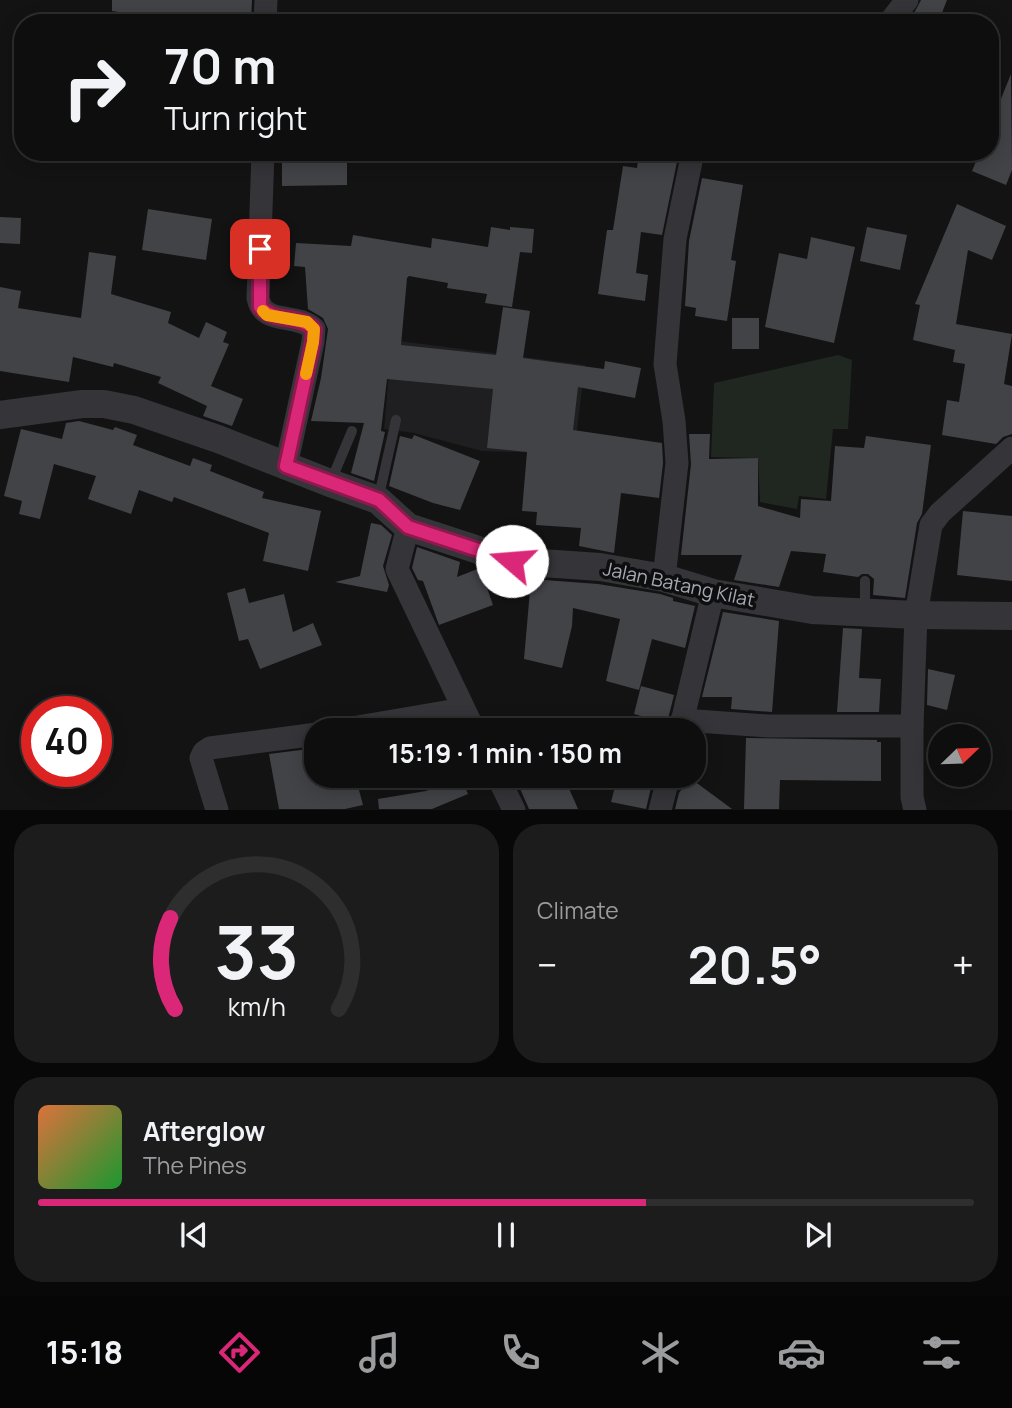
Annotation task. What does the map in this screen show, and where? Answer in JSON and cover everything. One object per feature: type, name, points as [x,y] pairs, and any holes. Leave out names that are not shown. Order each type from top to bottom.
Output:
[{"type":"street","points":[[896,14],[907,0]]},
{"type":"street","points":[[263,161],[258,298],[260,307],[267,315],[307,322],[314,329],[286,466]]},
{"type":"street","points":[[664,578],[677,463],[665,364],[675,239],[691,161]]},
{"type":"street","name":"Jalan Batang Kilat","points":[[0,415],[82,404],[104,404],[167,420],[379,500],[408,527],[512,561],[600,567],[664,578],[713,593],[812,610],[1012,616]]},
{"type":"street","points":[[915,810],[912,797],[912,726],[916,615],[931,525],[940,513],[1012,448]]},
{"type":"street","points":[[408,527],[397,569],[468,718]]},
{"type":"street","points":[[683,718],[713,593]]},
{"type":"street","points":[[410,718],[463,709]]},
{"type":"street","points":[[706,725],[912,726]]},
{"type":"street","points":[[217,810],[201,758],[204,751],[209,748],[304,736]]},
{"type":"street","points":[[503,788],[514,810]]},
{"type":"street","points":[[660,810],[665,788]]},
{"type":"lane","points":[[379,500],[396,420]]},
{"type":"lane","points":[[330,483],[352,431]]},
{"type":"lane","points":[[865,580],[865,611]]},
{"type":"shaded area","points":[[392,340],[585,365],[574,454],[482,451],[414,433],[384,429]]},
{"type":"shaded area","points":[[838,355],[852,360],[848,429],[833,429],[826,499],[799,496],[797,509],[760,502],[758,458],[711,457],[714,383]]},
{"type":"building","points":[[112,0],[252,0],[251,14],[131,14],[112,11]]},
{"type":"building","points":[[921,0],[947,0],[942,14],[914,14]]},
{"type":"building","points":[[1011,74],[1012,170],[1006,185],[972,171],[976,161],[999,161],[999,104]]},
{"type":"building","points":[[282,161],[347,161],[347,185],[282,186]]},
{"type":"building","points":[[638,161],[677,161],[662,235],[641,232],[636,273],[648,275],[645,301],[598,294],[607,230],[613,230],[623,166],[637,168]]},
{"type":"building","points":[[702,178],[743,185],[731,260],[736,261],[727,321],[695,316],[696,308],[685,306],[689,241]]},
{"type":"building","points":[[957,204],[1006,226],[992,260],[968,250],[956,324],[1012,334],[1004,384],[1012,386],[1012,434],[1003,437],[996,444],[942,435],[947,400],[959,402],[965,364],[953,362],[955,350],[913,340],[920,305],[915,304]]},
{"type":"building","points":[[148,209],[212,219],[206,260],[142,250]]},
{"type":"building","points":[[0,217],[21,218],[20,244],[0,243]]},
{"type":"building","points":[[491,227],[510,230],[510,227],[534,229],[532,253],[520,252],[512,307],[485,303],[487,294],[447,288],[448,283],[409,276],[401,345],[496,355],[503,307],[530,311],[523,358],[604,369],[605,361],[641,368],[635,398],[578,387],[573,430],[662,443],[659,498],[621,493],[614,553],[579,546],[581,528],[536,525],[537,512],[522,511],[527,452],[487,448],[493,389],[387,379],[381,431],[385,432],[374,481],[351,473],[364,423],[311,421],[328,329],[323,318],[308,309],[305,267],[294,266],[296,243],[351,246],[353,235],[431,248],[432,238],[488,247]]},
{"type":"building","points":[[867,227],[907,235],[900,270],[860,261]]},
{"type":"building","points":[[811,237],[855,247],[834,343],[765,327],[779,253],[807,259]]},
{"type":"building","points":[[89,252],[116,256],[111,294],[171,312],[168,323],[199,338],[206,322],[227,332],[223,342],[229,344],[211,386],[243,399],[232,426],[203,416],[207,406],[158,383],[161,377],[114,363],[113,367],[73,357],[69,382],[0,371],[0,287],[21,291],[18,308],[81,318]]},
{"type":"building","points":[[732,318],[759,318],[759,349],[732,349]]},
{"type":"building","points":[[79,421],[113,430],[115,427],[137,435],[133,445],[190,466],[193,458],[212,465],[210,471],[264,492],[262,498],[321,511],[308,571],[263,561],[269,533],[174,497],[172,502],[139,490],[131,514],[88,499],[96,476],[54,464],[40,519],[19,514],[22,501],[4,496],[21,429],[62,439],[66,423]]},
{"type":"building","points":[[689,434],[710,434],[709,459],[758,458],[758,506],[800,518],[801,499],[831,501],[835,446],[864,448],[866,436],[931,445],[922,514],[917,523],[905,598],[873,595],[874,579],[868,574],[858,577],[823,572],[826,554],[791,551],[779,587],[734,580],[742,555],[681,555],[691,464]]},
{"type":"building","points":[[414,435],[480,461],[460,510],[389,486],[400,436],[412,439]]},
{"type":"building","points":[[963,511],[1012,516],[1012,581],[957,575]]},
{"type":"building","points":[[371,523],[381,525],[392,535],[383,566],[389,585],[387,592],[335,582],[360,576]]},
{"type":"building","points":[[417,547],[460,562],[457,577],[480,568],[493,605],[439,625],[423,581],[418,580],[412,568]]},
{"type":"building","points":[[531,579],[598,584],[660,594],[673,598],[673,601],[695,606],[685,648],[652,639],[639,690],[606,681],[620,619],[573,608],[572,626],[562,668],[524,659]]},
{"type":"building","points":[[245,588],[249,603],[284,594],[293,632],[313,623],[322,645],[260,669],[248,639],[239,641],[227,593]]},
{"type":"building","points":[[723,612],[779,621],[772,712],[731,709],[732,697],[702,697]]},
{"type":"building","points":[[843,628],[862,629],[859,678],[881,679],[879,712],[837,712]]},
{"type":"building","points":[[928,669],[955,675],[947,710],[927,705]]},
{"type":"building","points":[[641,686],[674,695],[668,718],[649,718],[634,714]]},
{"type":"building","points":[[746,738],[877,740],[881,742],[881,781],[780,780],[779,809],[744,809]]},
{"type":"building","points":[[304,750],[304,788],[358,788],[363,805],[345,809],[279,809],[269,754]]},
{"type":"building","points":[[433,788],[466,788],[468,794],[432,809],[379,809],[378,799]]},
{"type":"building","points":[[520,788],[569,788],[578,809],[529,809]]},
{"type":"building","points":[[615,788],[651,788],[646,809],[611,802]]},
{"type":"building","points":[[683,788],[704,788],[732,809],[675,809]]},
{"type":"slow traffic","points":[[263,311],[267,315],[307,322],[314,329],[306,374]]},
{"type":"route","points":[[260,249],[260,307],[267,315],[307,322],[314,329],[286,466],[379,500],[408,527],[512,561]]}]
